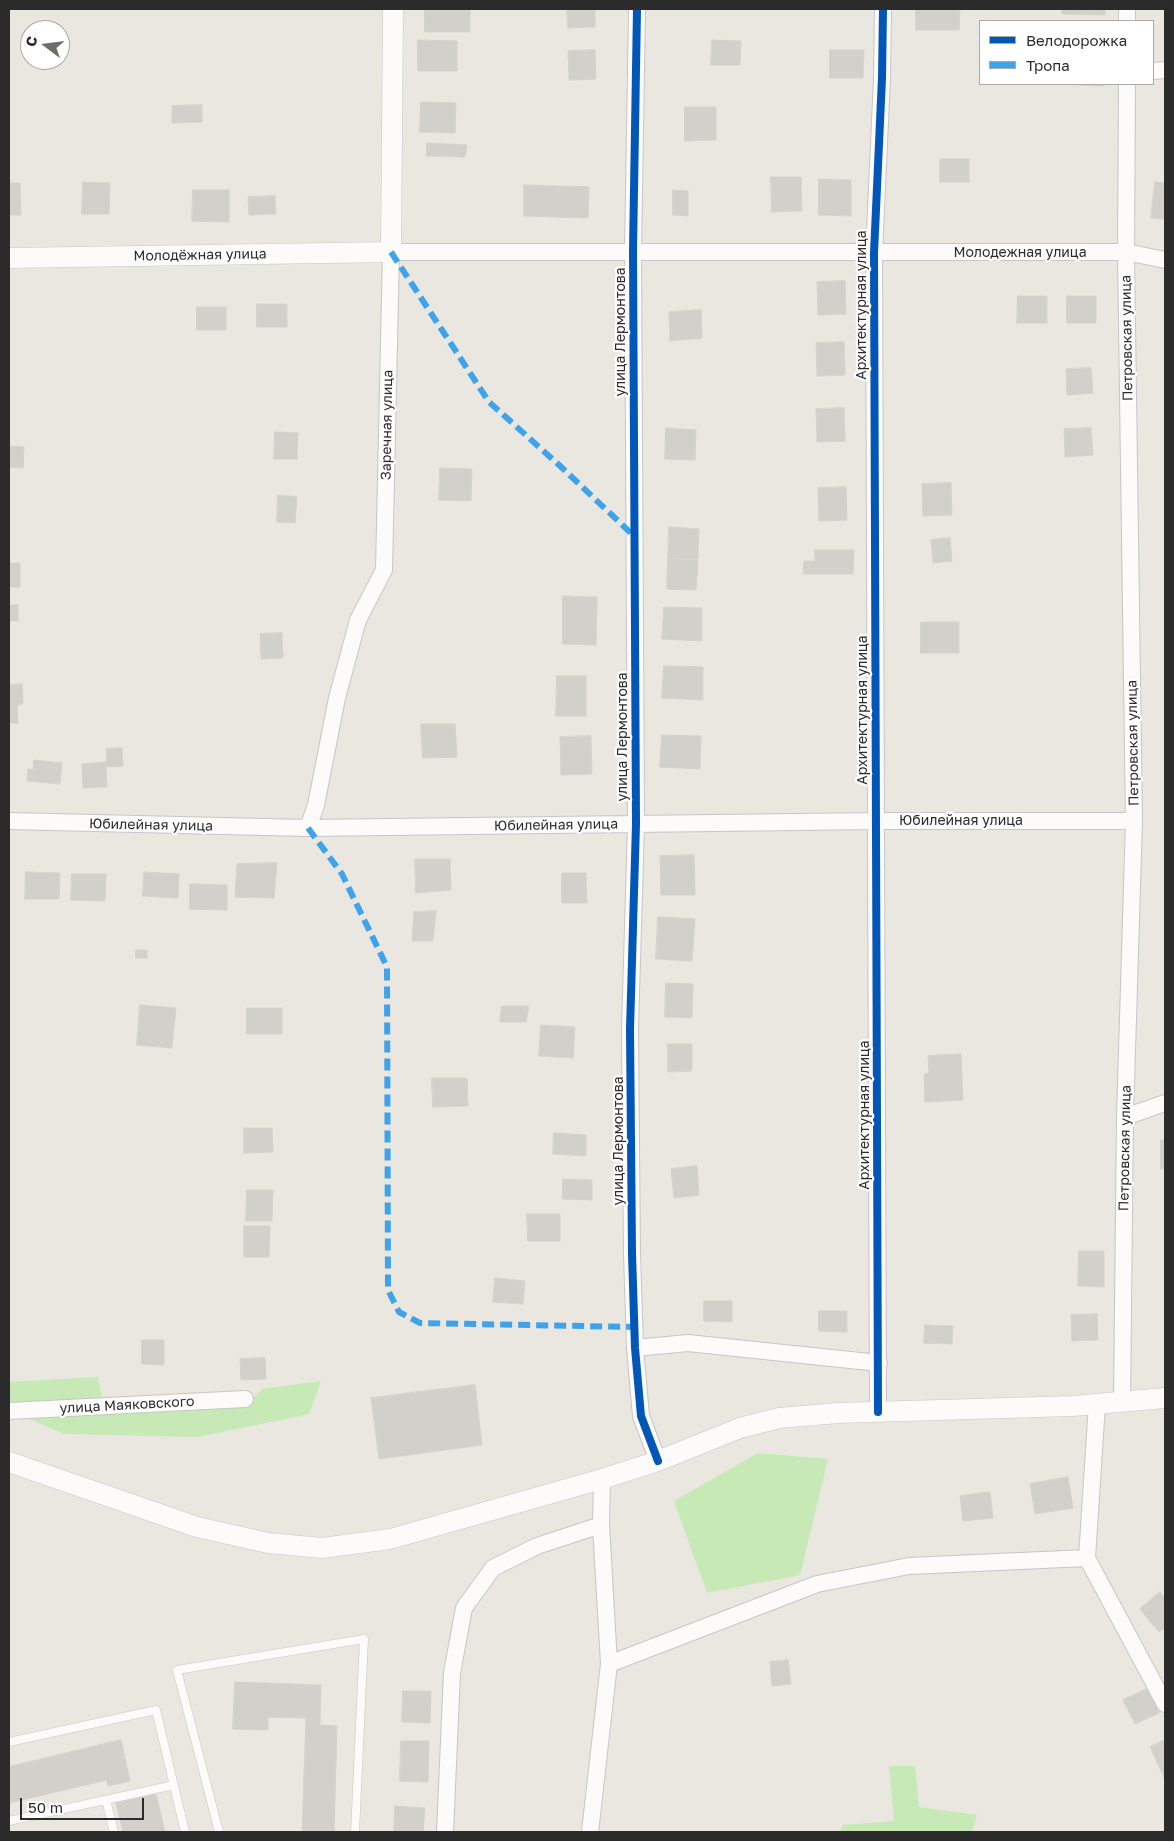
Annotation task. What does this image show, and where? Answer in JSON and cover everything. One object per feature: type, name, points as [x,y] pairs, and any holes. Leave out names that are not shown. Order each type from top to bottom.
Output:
[{"type":"street","name":"Заречная улица","points":[[308,828],[316,805],[338,698],[358,620],[384,570],[391,252],[393,9]]},
{"type":"street","name":"улица Лермонтова","points":[[637,9],[633,251],[636,824],[630,1029],[632,1254],[635,1348],[641,1416],[658,1461]]},
{"type":"street","name":"Архитектурная улица","points":[[878,1412],[874,253],[882,78],[883,9]]},
{"type":"street","name":"Петровская улица","points":[[1122,1402],[1125,1117],[1134,821],[1126,252],[1127,85]]},
{"type":"street","name":"Молодежная улица","points":[[391,252],[1126,252],[1165,260]]},
{"type":"street","name":"Молодёжная улица","points":[[9,258],[391,252]]},
{"type":"street","name":"Юбилейная улица","points":[[9,822],[308,828],[876,821],[1134,821]]},
{"type":"street","points":[[1125,1117],[1165,1103]]},
{"type":"street","points":[[635,1348],[688,1343],[879,1363]]},
{"type":"street","points":[[9,1462],[197,1527],[268,1544],[322,1548],[390,1538],[602,1479],[658,1461],[740,1428],[779,1418],[838,1412],[1096,1404],[1165,1398]]},
{"type":"street","name":"улица Маяковского","points":[[9,1411],[245,1399]]},
{"type":"street","points":[[1096,1404],[1087,1558],[1165,1704]]},
{"type":"street","points":[[590,1832],[609,1664],[601,1526],[602,1479]]},
{"type":"street","points":[[445,1832],[452,1673],[464,1608],[492,1568],[537,1546],[601,1526]]},
{"type":"street","points":[[609,1664],[817,1584],[909,1566],[1087,1558]]},
{"type":"lane","points":[[219,1832],[177,1670],[364,1639],[356,1832]]},
{"type":"lane","points":[[9,1742],[156,1710],[185,1832]]},
{"type":"lane","points":[[9,1821],[174,1785]]},
{"type":"lane","points":[[106,1800],[114,1832]]},
{"type":"green space","points":[[98,1377],[104,1411],[248,1404],[262,1389],[321,1381],[309,1414],[198,1437],[64,1434],[9,1410],[9,1382]]},
{"type":"green space","points":[[758,1453],[828,1459],[800,1575],[707,1593],[674,1501]]},
{"type":"green space","points":[[889,1766],[915,1766],[919,1807],[977,1815],[972,1832],[840,1832],[842,1825],[894,1821]]},
{"type":"building","points":[[425,9],[470,9],[470,32],[425,32]]},
{"type":"building","points":[[567,9],[595,9],[595,27],[568,28]]},
{"type":"building","points":[[916,9],[960,9],[959,30],[916,30]]},
{"type":"building","points":[[1062,9],[1105,9],[1105,15],[1062,14]]},
{"type":"building","points":[[418,40],[457,41],[457,71],[418,71]]},
{"type":"building","points":[[712,40],[741,41],[740,65],[711,65]]},
{"type":"building","points":[[595,50],[596,79],[569,80],[568,51]]},
{"type":"building","points":[[830,50],[864,50],[863,78],[830,78]]},
{"type":"building","points":[[421,102],[456,103],[455,133],[420,132]]},
{"type":"building","points":[[202,105],[202,122],[172,123],[172,106]]},
{"type":"building","points":[[685,107],[716,107],[716,140],[685,141]]},
{"type":"building","points":[[427,143],[467,145],[465,157],[427,156]]},
{"type":"building","points":[[940,159],[969,159],[969,182],[940,182]]},
{"type":"building","points":[[771,177],[801,177],[802,211],[772,212]]},
{"type":"building","points":[[819,179],[851,180],[851,216],[819,215]]},
{"type":"building","points":[[83,182],[110,183],[109,214],[82,214]]},
{"type":"building","points":[[1155,182],[1165,183],[1165,219],[1151,218]]},
{"type":"building","points":[[9,183],[20,183],[21,215],[9,215]]},
{"type":"building","points":[[524,185],[589,187],[588,218],[524,216]]},
{"type":"building","points":[[193,190],[229,190],[229,222],[192,221]]},
{"type":"building","points":[[673,190],[688,191],[688,216],[673,215]]},
{"type":"building","points":[[275,196],[276,214],[249,215],[248,197]]},
{"type":"building","points":[[845,281],[846,314],[818,315],[817,282]]},
{"type":"building","points":[[1018,296],[1047,296],[1047,323],[1017,323]]},
{"type":"building","points":[[1067,296],[1096,296],[1096,323],[1067,323]]},
{"type":"building","points":[[257,304],[287,304],[287,327],[257,327]]},
{"type":"building","points":[[197,307],[226,307],[226,330],[197,330]]},
{"type":"building","points":[[701,310],[702,338],[670,341],[669,312]]},
{"type":"building","points":[[844,342],[845,375],[817,376],[816,343]]},
{"type":"building","points":[[1091,368],[1093,393],[1067,395],[1066,369]]},
{"type":"building","points":[[844,408],[845,441],[817,442],[816,409]]},
{"type":"building","points":[[666,428],[696,430],[695,460],[665,459]]},
{"type":"building","points":[[1091,428],[1093,455],[1065,457],[1064,429]]},
{"type":"building","points":[[275,432],[298,433],[297,459],[274,459]]},
{"type":"building","points":[[9,446],[24,447],[23,468],[9,467]]},
{"type":"building","points":[[440,468],[472,469],[471,501],[439,500]]},
{"type":"building","points":[[951,483],[952,515],[923,516],[922,484]]},
{"type":"building","points":[[846,487],[847,520],[819,521],[818,488]]},
{"type":"building","points":[[278,495],[297,497],[295,523],[277,522]]},
{"type":"building","points":[[669,527],[699,529],[698,559],[668,558]]},
{"type":"building","points":[[950,538],[952,561],[933,563],[931,540]]},
{"type":"building","points":[[815,550],[854,550],[853,574],[803,574],[804,561],[815,561]]},
{"type":"building","points":[[668,559],[698,560],[696,590],[667,589]]},
{"type":"building","points":[[9,563],[20,563],[20,587],[9,587]]},
{"type":"building","points":[[563,596],[597,597],[596,645],[563,644]]},
{"type":"building","points":[[9,605],[18,605],[18,621],[9,621]]},
{"type":"building","points":[[664,607],[702,608],[702,641],[662,639]]},
{"type":"building","points":[[921,622],[959,622],[959,653],[921,653]]},
{"type":"building","points":[[282,633],[283,658],[261,659],[260,634]]},
{"type":"building","points":[[664,666],[703,667],[703,700],[662,698]]},
{"type":"building","points":[[557,676],[586,676],[586,716],[556,716]]},
{"type":"building","points":[[22,684],[23,703],[17,706],[18,723],[9,723],[9,685]]},
{"type":"building","points":[[421,724],[455,724],[457,757],[423,758]]},
{"type":"building","points":[[662,735],[701,736],[700,769],[660,767]]},
{"type":"building","points":[[591,736],[592,774],[561,775],[560,737]]},
{"type":"building","points":[[122,748],[123,766],[106,767],[107,787],[83,788],[82,764],[107,762],[106,749]]},
{"type":"building","points":[[34,760],[62,763],[60,784],[27,781],[28,769],[33,770]]},
{"type":"building","points":[[694,855],[695,895],[661,895],[660,856]]},
{"type":"building","points":[[415,859],[450,859],[451,890],[416,893]]},
{"type":"building","points":[[277,863],[274,898],[235,897],[237,864]]},
{"type":"building","points":[[26,872],[60,873],[59,899],[25,899]]},
{"type":"building","points":[[144,872],[179,874],[178,898],[143,896]]},
{"type":"building","points":[[562,873],[586,873],[587,903],[562,903]]},
{"type":"building","points":[[72,874],[106,874],[105,901],[71,900]]},
{"type":"building","points":[[190,884],[227,885],[227,910],[190,909]]},
{"type":"building","points":[[436,911],[433,941],[412,941],[414,912]]},
{"type":"building","points":[[658,917],[695,919],[692,961],[656,959]]},
{"type":"building","points":[[136,950],[147,950],[147,958],[136,958]]},
{"type":"building","points":[[666,983],[693,984],[692,1018],[665,1017]]},
{"type":"building","points":[[140,1005],[176,1008],[172,1048],[137,1045]]},
{"type":"building","points":[[502,1006],[529,1006],[526,1022],[500,1022]]},
{"type":"building","points":[[247,1008],[282,1008],[282,1034],[247,1034]]},
{"type":"building","points":[[541,1025],[575,1027],[573,1058],[539,1056]]},
{"type":"building","points":[[668,1044],[692,1044],[692,1071],[668,1072]]},
{"type":"building","points":[[961,1054],[963,1100],[925,1102],[924,1074],[929,1073],[928,1056]]},
{"type":"building","points":[[432,1078],[467,1078],[468,1106],[433,1107]]},
{"type":"building","points":[[244,1128],[272,1128],[273,1152],[244,1153]]},
{"type":"building","points":[[554,1133],[586,1135],[586,1156],[553,1154]]},
{"type":"building","points":[[1161,1140],[1165,1140],[1165,1169],[1161,1169]]},
{"type":"building","points":[[697,1166],[699,1195],[674,1198],[671,1169]]},
{"type":"building","points":[[563,1179],[592,1180],[592,1200],[563,1199]]},
{"type":"building","points":[[247,1190],[273,1190],[272,1221],[246,1221]]},
{"type":"building","points":[[527,1214],[560,1214],[560,1241],[528,1241]]},
{"type":"building","points":[[244,1226],[270,1226],[269,1257],[244,1257]]},
{"type":"building","points":[[1079,1251],[1104,1251],[1104,1287],[1078,1286]]},
{"type":"building","points":[[495,1278],[525,1281],[523,1304],[493,1302]]},
{"type":"building","points":[[704,1301],[732,1301],[732,1322],[704,1321]]},
{"type":"building","points":[[819,1311],[847,1311],[847,1332],[819,1331]]},
{"type":"building","points":[[1097,1314],[1098,1340],[1072,1341],[1071,1315]]},
{"type":"building","points":[[925,1325],[953,1326],[952,1344],[924,1343]]},
{"type":"building","points":[[142,1340],[164,1340],[164,1365],[142,1364]]},
{"type":"building","points":[[265,1358],[266,1379],[241,1380],[240,1359]]},
{"type":"building","points":[[475,1385],[482,1445],[379,1459],[371,1398]]},
{"type":"building","points":[[1068,1477],[1073,1508],[1035,1514],[1030,1484]]},
{"type":"building","points":[[990,1492],[993,1518],[963,1521],[960,1496]]},
{"type":"building","points":[[1160,1592],[1165,1598],[1165,1628],[1159,1632],[1140,1609]]},
{"type":"building","points":[[788,1660],[791,1684],[772,1686],[770,1662]]},
{"type":"building","points":[[235,1682],[321,1685],[320,1725],[337,1726],[334,1832],[302,1832],[306,1718],[268,1717],[268,1730],[233,1729]]},
{"type":"building","points":[[1147,1689],[1159,1713],[1135,1724],[1123,1700]]},
{"type":"building","points":[[403,1691],[431,1691],[430,1723],[402,1722]]},
{"type":"building","points":[[121,1740],[130,1781],[108,1786],[107,1780],[9,1803],[9,1767]]},
{"type":"building","points":[[1165,1740],[1165,1776],[1164,1777],[1150,1747]]},
{"type":"building","points":[[401,1741],[429,1741],[428,1782],[400,1781]]},
{"type":"building","points":[[156,1794],[165,1832],[123,1832],[116,1803]]},
{"type":"building","points":[[395,1806],[425,1808],[423,1832],[394,1832]]},
{"type":"marked path","points":[[391,252],[489,402],[634,536]]},
{"type":"marked path","points":[[308,828],[342,874],[387,967],[388,1290],[399,1312],[420,1323],[635,1327]]},
{"type":"cycle path","points":[[637,9],[633,251],[636,824],[630,1029],[632,1254],[635,1348],[641,1416],[658,1461]]},
{"type":"cycle path","points":[[878,1412],[874,253],[882,78],[883,9]]}]
